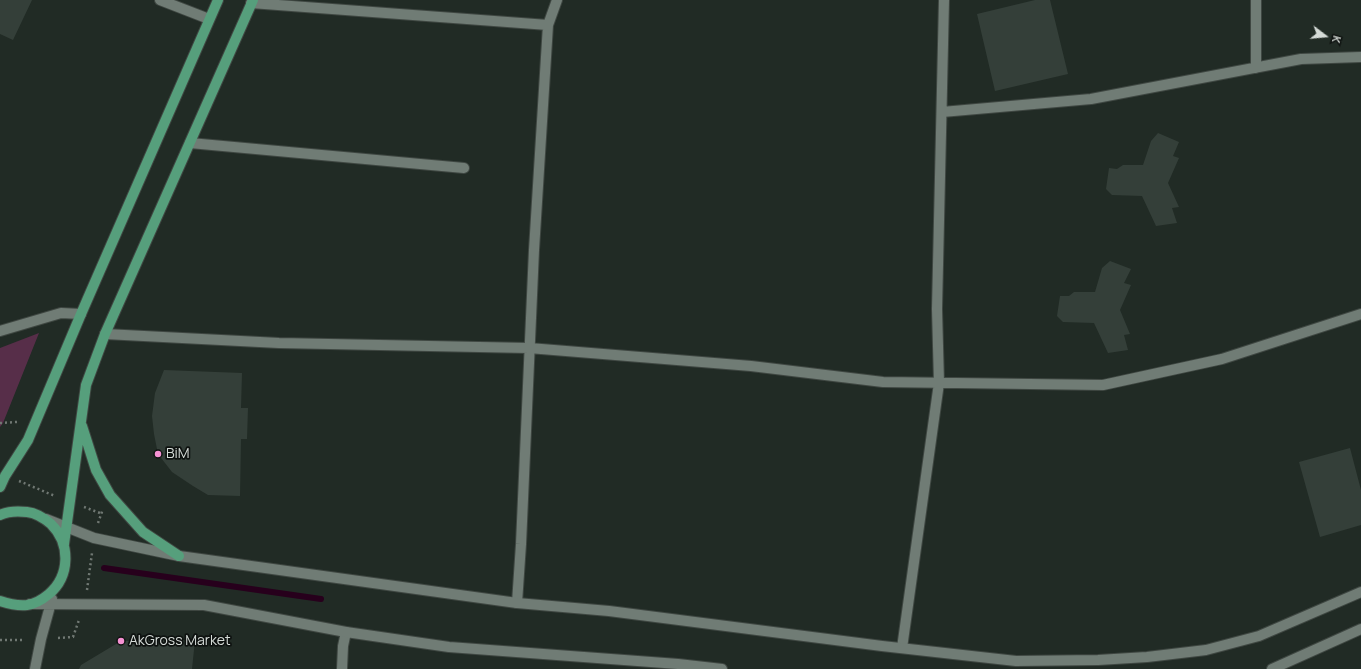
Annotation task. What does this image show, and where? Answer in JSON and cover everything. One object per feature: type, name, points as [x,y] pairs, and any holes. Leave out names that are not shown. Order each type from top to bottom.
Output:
[{"type":"main road","points":[[0,487],[5,476],[28,440],[81,314],[218,0]]},
{"type":"main road","points":[[0,603],[13,605],[28,604],[43,599],[55,588],[63,574],[66,559],[64,544],[66,527],[86,385],[105,334],[252,2]]},
{"type":"main road","points":[[81,422],[96,470],[110,495],[143,532],[180,556]]},
{"type":"main road","points":[[1,515],[17,511],[33,513],[46,519],[57,530],[64,544]]},
{"type":"street","points":[[160,0],[209,19]]},
{"type":"street","points":[[517,603],[534,250],[548,25],[557,0]]},
{"type":"street","points":[[902,648],[939,383],[937,309],[944,0]]},
{"type":"street","points":[[1256,0],[1256,68]]},
{"type":"street","points":[[252,2],[548,25]]},
{"type":"street","points":[[942,112],[1091,99],[1301,59],[1361,56]]},
{"type":"street","points":[[190,143],[464,168]]},
{"type":"street","points":[[0,331],[61,313],[81,314]]},
{"type":"street","points":[[105,334],[279,342],[529,348],[751,366],[883,382],[1103,384],[1222,359],[1361,314]]},
{"type":"street","points":[[46,519],[94,538],[180,556],[517,603],[625,613],[1016,661],[1098,660],[1147,657],[1206,650],[1259,636],[1361,592]]},
{"type":"street","points":[[35,669],[55,588]]},
{"type":"street","points":[[28,604],[204,605],[346,632],[449,647],[722,669]]},
{"type":"street","points":[[1272,669],[1361,629]]},
{"type":"street","points":[[342,669],[343,646],[346,632]]},
{"type":"path","points":[[0,423],[17,422]]},
{"type":"path","points":[[5,476],[100,513]]},
{"type":"shaded area","points":[[39,333],[3,423],[0,427],[0,348]]},
{"type":"building","points":[[0,0],[32,0],[13,40],[0,34]]},
{"type":"building","points":[[1035,0],[1050,0],[1068,74],[995,91],[977,14]]},
{"type":"building","points":[[1158,133],[1179,142],[1173,156],[1179,158],[1168,183],[1179,207],[1172,208],[1177,223],[1156,226],[1142,196],[1112,195],[1106,189],[1109,168],[1117,169],[1123,165],[1143,165],[1151,141]]},
{"type":"building","points":[[1110,261],[1131,269],[1124,283],[1131,285],[1120,310],[1130,334],[1124,335],[1128,350],[1108,353],[1094,323],[1063,322],[1057,316],[1060,296],[1069,296],[1074,292],[1095,292],[1102,268]]},
{"type":"building","points":[[164,370],[242,373],[241,408],[248,408],[247,439],[241,439],[240,496],[208,495],[172,472],[158,454],[152,416],[155,393]]},
{"type":"building","points":[[1350,448],[1361,490],[1361,525],[1320,537],[1299,462]]},
{"type":"building","points":[[195,640],[192,669],[79,669],[81,665],[121,641]]},
{"type":"waterway","points":[[104,568],[321,599]]},
{"type":"place","name":"BiM","points":[[158,454]]},
{"type":"place","name":"AkGross Market","points":[[121,641]]}]
